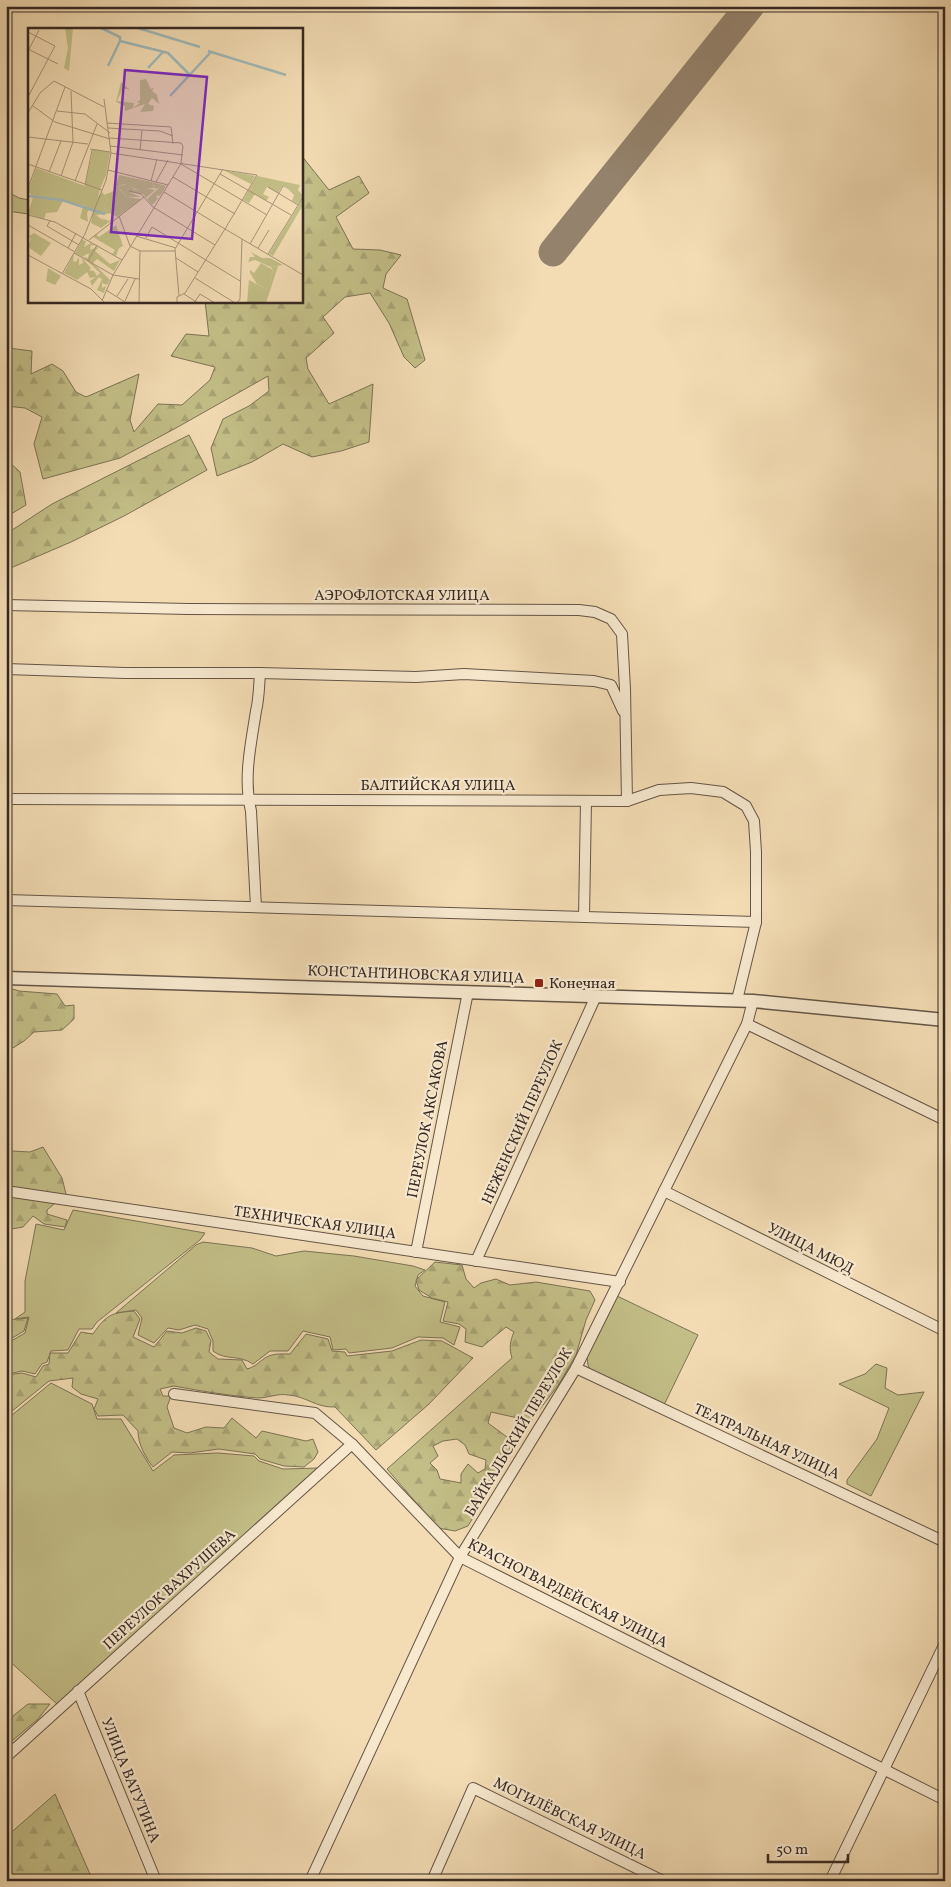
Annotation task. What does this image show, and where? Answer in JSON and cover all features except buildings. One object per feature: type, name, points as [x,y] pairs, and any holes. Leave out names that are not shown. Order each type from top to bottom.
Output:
[{"type":"street","name":"АЭРОФЛОТСКАЯ УЛИЦА","points":[[6,605],[188,609],[579,610],[595,612],[611,619],[622,634],[625,675],[627,801]]},
{"type":"street","points":[[6,669],[125,673],[260,673],[416,677],[464,674],[594,681],[611,685],[625,716]]},
{"type":"street","points":[[256,907],[251,811],[248,799],[248,752],[257,710],[260,673]]},
{"type":"street","name":"БАЛТИЙСКАЯ УЛИЦА","points":[[6,799],[627,801],[659,790],[691,788],[723,792],[746,806],[754,821],[756,922],[738,1000]]},
{"type":"street","points":[[584,917],[586,801]]},
{"type":"street","points":[[6,900],[756,922]]},
{"type":"street","name":"КОНСТАНТИНОВСКАЯ УЛИЦА","points":[[6,978],[738,1000],[945,1020]]},
{"type":"street","name":"ПЕРЕУЛОК АКСАКОВА","points":[[416,1252],[468,992]]},
{"type":"street","name":"НЕЖЕНСКИЙ ПЕРЕУЛОК","points":[[476,1260],[596,996]]},
{"type":"street","name":"БАЙКАЛЬСКИЙ ПЕРЕУЛОК","points":[[310,1881],[460,1556],[576,1368],[747,1024],[753,1001]]},
{"type":"street","points":[[747,1024],[945,1120]]},
{"type":"street","name":"ТЕХНИЧЕСКАЯ УЛИЦА","points":[[6,1191],[620,1282]]},
{"type":"street","name":"УЛИЦА МЮД","points":[[664,1191],[945,1331]]},
{"type":"street","name":"ТЕАТРАЛЬНАЯ УЛИЦА","points":[[576,1368],[945,1542]]},
{"type":"street","name":"КРАСНОГВАРДЕЙСКАЯ УЛИЦА","points":[[174,1394],[315,1413],[352,1444],[460,1556],[945,1800]]},
{"type":"street","name":"ПЕРЕУЛОК ВАХРУШЕВА","points":[[6,1756],[352,1444]]},
{"type":"street","points":[[830,1881],[945,1643]]},
{"type":"street","name":"УЛИЦА ВАТУТИНА","points":[[78,1691],[156,1881]]},
{"type":"street","name":"МОГИЛЁВСКАЯ УЛИЦА","points":[[432,1881],[473,1788],[663,1881]]},
{"type":"green space","points":[[302,156],[329,190],[359,176],[369,193],[336,217],[353,249],[380,250],[401,255],[386,274],[383,288],[407,299],[425,360],[415,368],[404,357],[389,323],[370,293],[345,297],[323,317],[334,333],[306,358],[308,369],[329,404],[373,384],[369,442],[341,451],[312,457],[283,444],[252,462],[217,476],[211,448],[223,419],[249,406],[269,391],[268,376],[120,458],[43,479],[34,444],[42,417],[25,408],[6,406],[6,350],[8,348],[32,351],[31,374],[52,364],[63,371],[76,392],[86,397],[139,374],[130,420],[134,432],[158,404],[182,405],[210,380],[215,367],[171,356],[186,334],[209,336],[205,302],[302,302]]},
{"type":"green space","points":[[6,191],[19,198],[28,200],[28,214],[6,211]]},
{"type":"green space","points":[[189,435],[207,470],[124,516],[71,542],[6,570],[6,534],[52,504]]},
{"type":"green space","points":[[6,459],[20,472],[26,505],[6,517]]},
{"type":"green space","points":[[6,987],[19,991],[57,994],[65,1006],[74,1005],[74,1019],[62,1030],[34,1032],[13,1048],[6,1041]]},
{"type":"green space","points":[[6,1142],[12,1151],[30,1152],[43,1147],[62,1178],[66,1194],[47,1210],[47,1214],[67,1220],[65,1227],[44,1224],[33,1216],[23,1227],[6,1230]]},
{"type":"green space","points":[[73,1210],[205,1233],[200,1240],[97,1322],[92,1329],[79,1329],[68,1350],[51,1351],[47,1362],[42,1364],[35,1374],[22,1371],[9,1374],[11,1341],[25,1333],[29,1317],[15,1319],[25,1312],[25,1281],[36,1224],[64,1230]]},
{"type":"green space","points":[[203,1242],[252,1248],[276,1256],[304,1251],[354,1256],[413,1266],[425,1270],[418,1275],[415,1286],[423,1296],[445,1302],[440,1322],[460,1327],[454,1345],[443,1338],[418,1337],[392,1348],[349,1353],[346,1349],[333,1350],[330,1337],[303,1331],[288,1351],[270,1351],[253,1364],[242,1359],[223,1356],[213,1351],[213,1341],[208,1329],[195,1325],[179,1330],[168,1328],[154,1343],[138,1335],[142,1318],[136,1310],[116,1313],[196,1245]]},
{"type":"green space","points":[[435,1262],[462,1265],[466,1279],[474,1288],[481,1283],[496,1279],[510,1285],[536,1282],[590,1291],[595,1300],[586,1320],[576,1355],[559,1384],[531,1421],[491,1412],[488,1423],[507,1437],[510,1451],[503,1467],[468,1526],[455,1531],[438,1528],[387,1469],[512,1358],[510,1345],[514,1332],[506,1327],[482,1347],[465,1342],[466,1329],[459,1324],[443,1321],[448,1302],[432,1298],[419,1290],[416,1280]],"holes":[[[457,1439],[465,1445],[469,1454],[486,1460],[485,1469],[478,1473],[468,1464],[461,1474],[461,1483],[440,1479],[437,1470],[430,1463],[438,1456],[433,1446],[443,1441]]]},
{"type":"green space","points":[[615,1295],[698,1335],[664,1405],[590,1370],[587,1357]]},
{"type":"green space","points":[[134,1311],[140,1319],[133,1337],[154,1347],[167,1331],[182,1333],[196,1328],[206,1331],[211,1341],[209,1352],[218,1359],[242,1360],[247,1369],[271,1355],[290,1354],[306,1334],[328,1339],[332,1351],[345,1352],[347,1356],[392,1351],[421,1340],[442,1341],[473,1358],[429,1404],[376,1450],[335,1407],[322,1406],[300,1397],[277,1395],[258,1398],[226,1395],[174,1386],[160,1389],[163,1396],[171,1396],[167,1407],[174,1428],[187,1433],[206,1427],[224,1428],[232,1418],[256,1438],[262,1431],[306,1441],[313,1439],[318,1452],[314,1459],[304,1467],[284,1466],[260,1459],[255,1454],[219,1449],[190,1453],[172,1452],[153,1467],[142,1450],[138,1431],[123,1415],[98,1416],[94,1409],[98,1399],[81,1394],[72,1387],[73,1378],[49,1381],[6,1416],[6,1320],[28,1318],[24,1331],[9,1340],[10,1356],[7,1375],[22,1373],[36,1377],[43,1366],[49,1364],[50,1353],[68,1353],[81,1332],[93,1334],[106,1318],[115,1314]]},
{"type":"green space","points":[[876,1364],[887,1368],[885,1388],[898,1395],[924,1392],[871,1496],[847,1484],[847,1480],[877,1439],[889,1408],[839,1384],[865,1374]]},
{"type":"green space","points":[[51,1383],[92,1404],[97,1419],[121,1419],[153,1471],[174,1455],[218,1453],[254,1456],[259,1461],[283,1469],[319,1468],[57,1704],[6,1658],[6,1420]]},
{"type":"green space","points":[[28,1704],[50,1704],[38,1719],[6,1746],[6,1730],[10,1726],[13,1716]]},
{"type":"green space","points":[[55,1794],[93,1881],[6,1881],[6,1837]]},
{"type":"taxiway","points":[[553,252],[750,6]]},
{"type":"place","name":"Конечная","points":[[539,983]]}]
